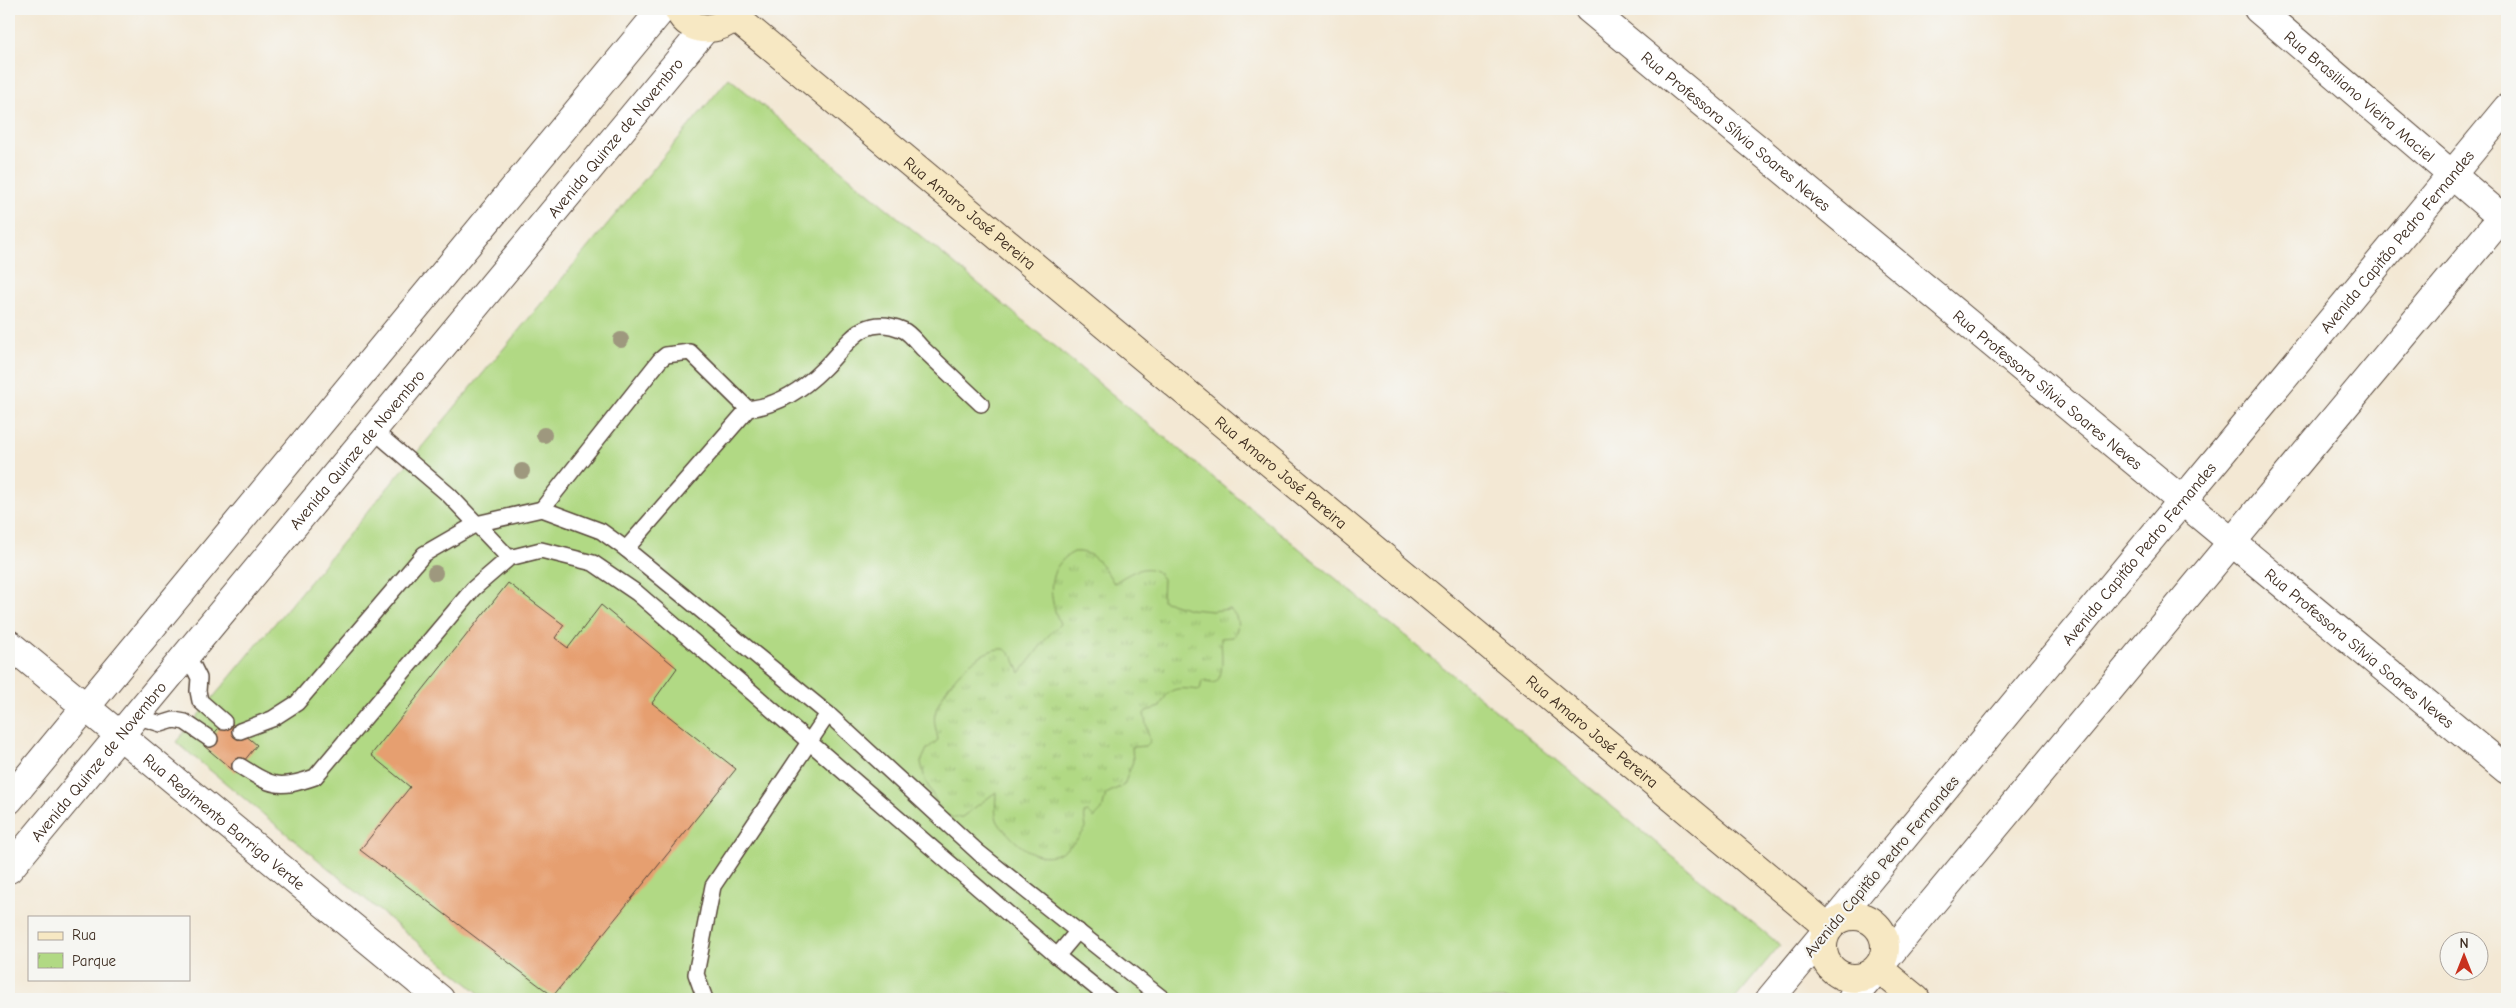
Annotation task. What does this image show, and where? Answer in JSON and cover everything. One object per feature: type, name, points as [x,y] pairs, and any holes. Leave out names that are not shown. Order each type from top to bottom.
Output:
[{"type":"main road","points":[[678,9],[687,20],[705,29],[716,28],[738,13]]},
{"type":"main road","name":"Rua Amaro José Pereira","points":[[738,13],[1829,928]]},
{"type":"main road","points":[[1855,916],[1873,923],[1884,940],[1885,950],[1878,968],[1859,978],[1848,978],[1830,967],[1823,948],[1824,937],[1829,928],[1836,921],[1855,916]]},
{"type":"main road","points":[[1878,968],[1916,999]]},
{"type":"street","points":[[9,800],[662,9]]},
{"type":"street","name":"Rua Professora Sílvia Soares Neves","points":[[1589,9],[2507,770]]},
{"type":"street","name":"Rua Brasiliano Vieira Maciel","points":[[2258,9],[2452,175],[2505,217]]},
{"type":"street","name":"Avenida Quinze de Novembro","points":[[9,870],[705,29]]},
{"type":"street","name":"Avenida Capitão Pedro Fernandes","points":[[1770,999],[2507,108]]},
{"type":"street","points":[[1852,999],[2505,217]]},
{"type":"street","name":"Rua Regimento Barriga Verde","points":[[9,644],[86,707],[128,726],[440,999]]},
{"type":"lane","points":[[626,549],[748,409],[768,406],[790,396],[824,368],[855,334],[870,326],[884,326],[904,330],[981,404]]},
{"type":"lane","points":[[542,509],[660,360],[666,355],[690,352],[748,409]]},
{"type":"lane","points":[[373,430],[449,495],[509,558]]},
{"type":"lane","points":[[240,731],[272,719],[297,702],[424,554],[476,524],[542,509],[601,532],[626,549],[828,714],[979,853],[1163,999]]},
{"type":"lane","points":[[240,766],[264,782],[290,786],[315,777],[473,589],[509,558],[541,550],[593,563],[637,593],[1057,956],[1110,999]]},
{"type":"lane","points":[[187,654],[199,678],[198,692],[200,701],[224,722]]},
{"type":"lane","points":[[705,999],[696,974],[713,886],[828,714]]},
{"type":"lane","points":[[128,726],[161,724],[174,720],[185,722],[210,739]]},
{"type":"lane","points":[[1057,956],[1078,931]]},
{"type":"green space","points":[[729,78],[1780,945],[1735,999],[486,999],[176,742]]},
{"type":"green space","points":[[1074,552],[1081,552],[1093,557],[1114,583],[1133,572],[1146,569],[1152,570],[1163,579],[1162,600],[1189,609],[1212,611],[1229,609],[1237,618],[1237,630],[1233,637],[1221,638],[1222,664],[1217,681],[1213,683],[1202,681],[1200,690],[1180,689],[1171,691],[1160,707],[1146,711],[1144,714],[1150,742],[1146,746],[1132,747],[1133,761],[1124,785],[1106,794],[1102,810],[1094,818],[1088,812],[1084,813],[1086,828],[1069,847],[1060,853],[1041,855],[1021,846],[999,824],[996,815],[996,792],[962,817],[953,818],[942,813],[925,780],[921,762],[927,749],[938,740],[935,714],[945,692],[952,681],[972,661],[994,650],[1005,649],[1014,658],[1020,673],[1049,635],[1060,624],[1053,604],[1053,575],[1064,558]]},
{"type":"building","points":[[508,583],[564,625],[555,638],[568,648],[601,605],[677,668],[652,703],[736,769],[553,996],[360,850],[410,787],[371,755]]},
{"type":"building","points":[[226,719],[257,745],[235,772],[204,746]]}]
